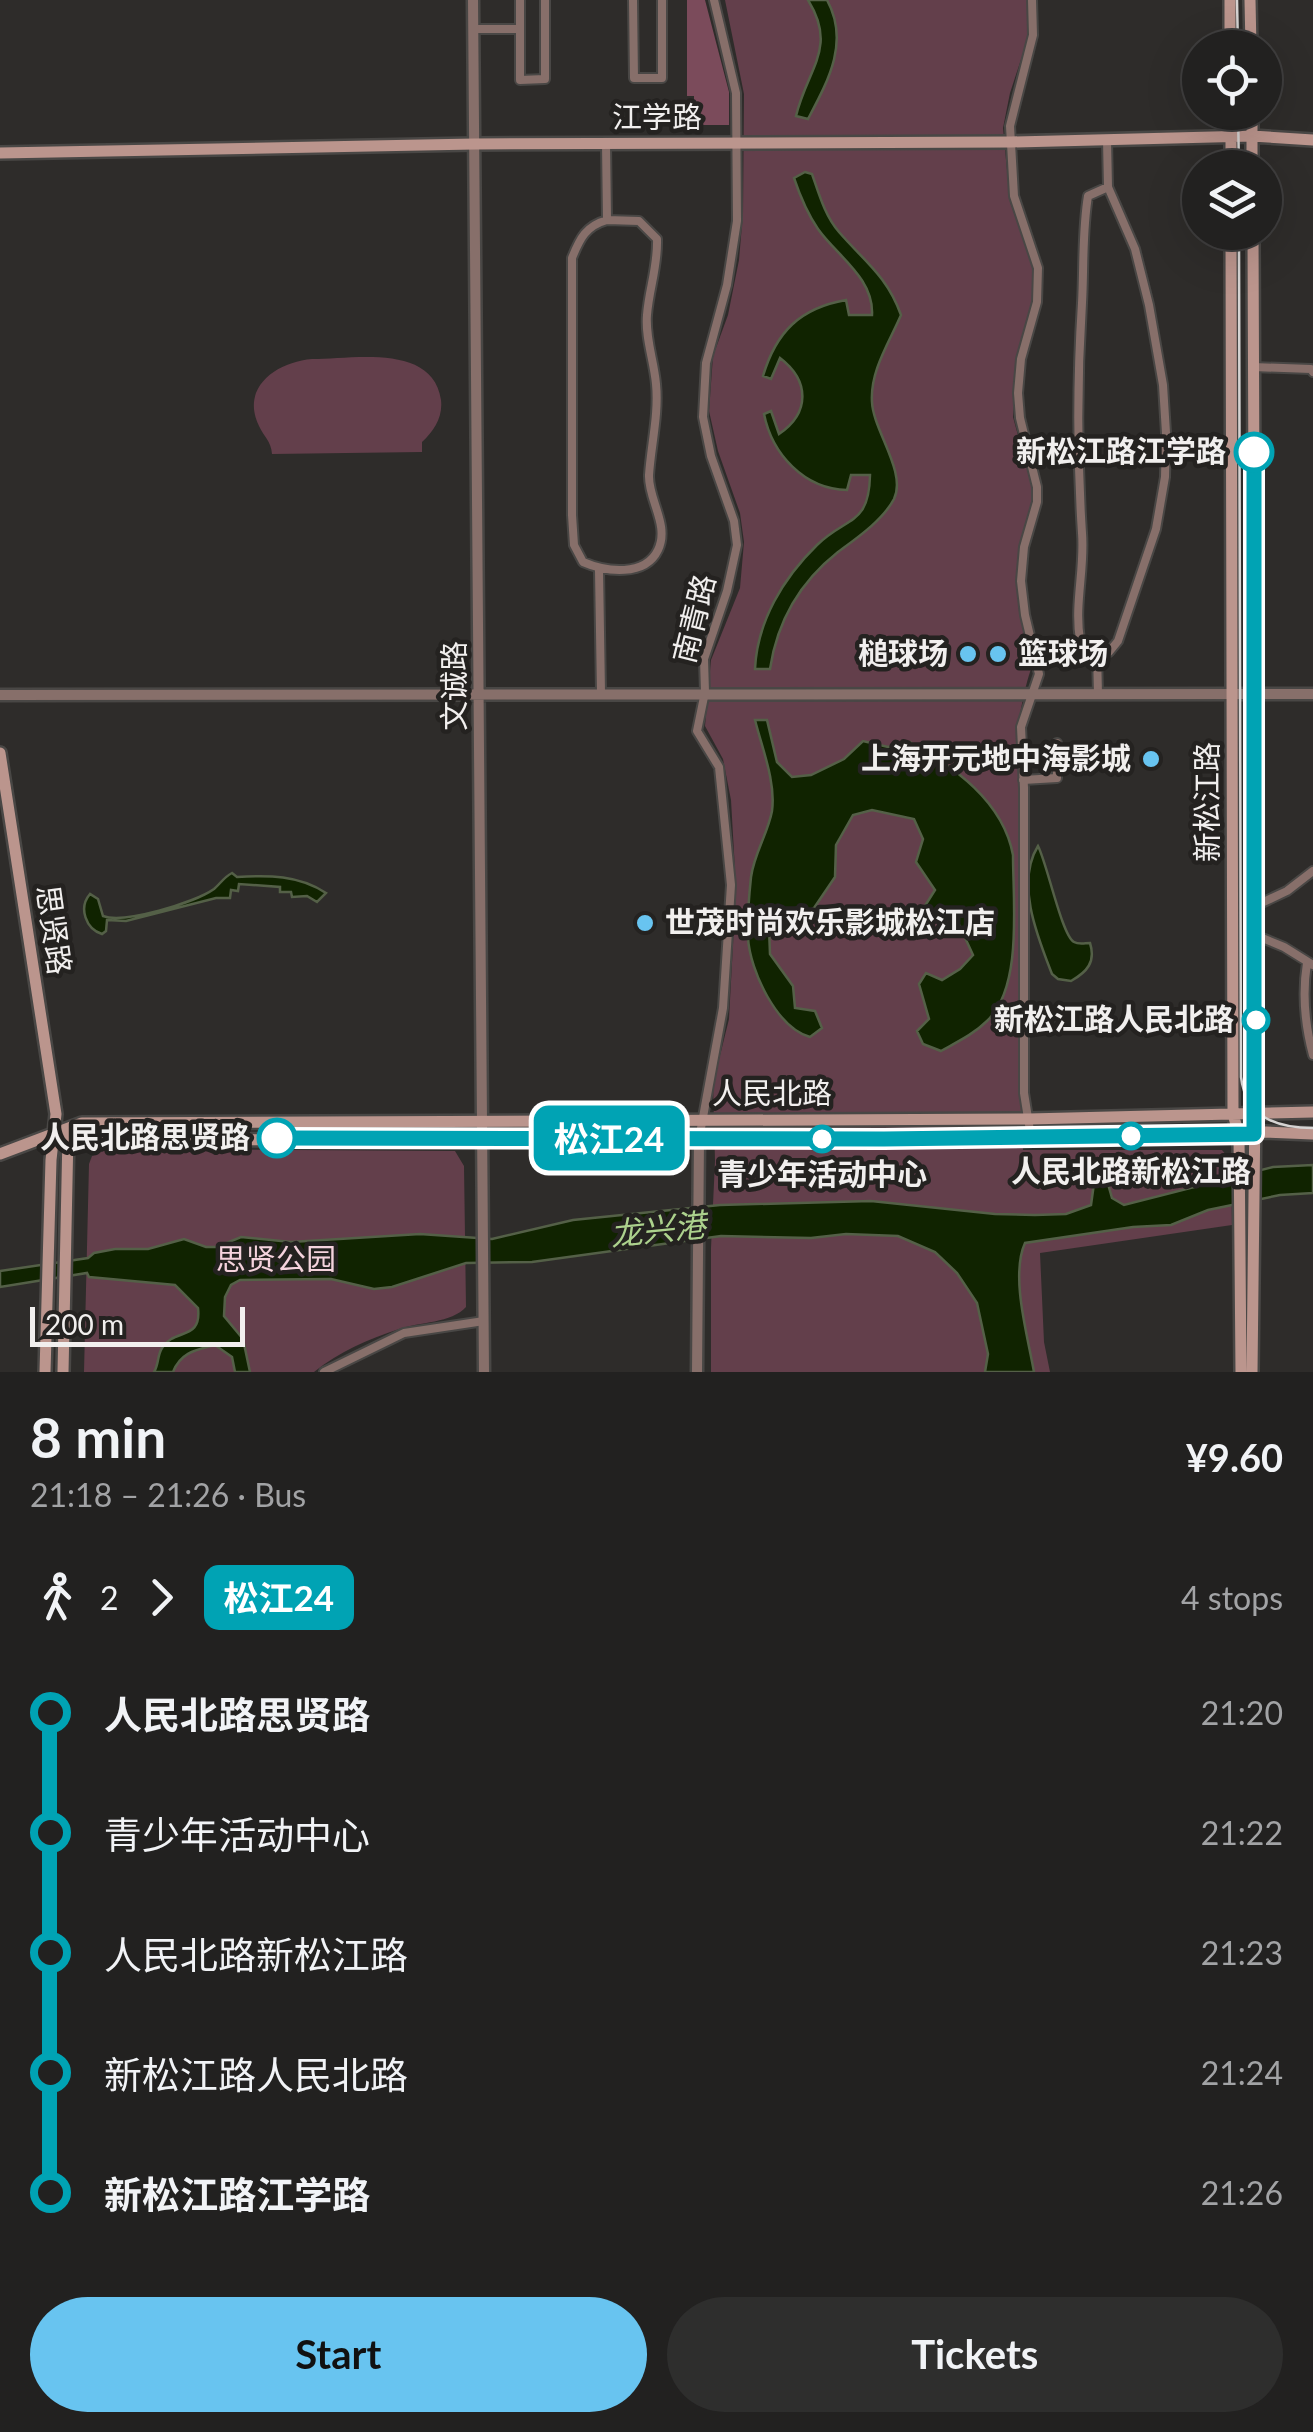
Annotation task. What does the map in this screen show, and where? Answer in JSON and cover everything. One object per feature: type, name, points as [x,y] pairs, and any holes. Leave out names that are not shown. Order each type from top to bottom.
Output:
[{"type":"main road","points":[[1230,0],[1230,30]]},
{"type":"main road","points":[[1250,0],[1250,30]]},
{"type":"main road","points":[[1231,130],[1231,150]]},
{"type":"main road","points":[[1252,130],[1252,150]]},
{"type":"main road","name":"江学路","points":[[0,153],[1252,136],[1313,140]]},
{"type":"main road","name":"新松江路","points":[[1232,250],[1233,1114],[1246,1171],[1241,1372]]},
{"type":"main road","name":"新松江路","points":[[1246,1171],[1255,1113],[1253,250]]},
{"type":"main road","name":"思贤路","points":[[0,753],[56,1114],[46,1372]]},
{"type":"main road","name":"人民北路","points":[[68,1133],[82,1123],[1029,1119],[1313,1112]]},
{"type":"main road","points":[[56,1114],[68,1133],[63,1372]]},
{"type":"main road","name":"人民北路","points":[[0,1154],[68,1133],[699,1140],[1313,1134]]},
{"type":"main road","name":"新松江路","points":[[1246,1206],[1252,1372]]},
{"type":"street","name":"文诚路","points":[[473,0],[484,1372]]},
{"type":"street","points":[[520,0],[520,80],[545,80],[545,0]]},
{"type":"street","points":[[633,0],[634,78],[662,78],[662,0]]},
{"type":"street","name":"南青路","points":[[697,1372],[699,1140],[723,1008],[731,885],[719,766],[697,731],[705,692],[704,659],[730,580],[737,545],[734,521],[710,456],[702,417],[706,364],[727,285],[737,221],[736,92],[714,0]]},
{"type":"street","points":[[1031,1137],[1024,1093],[1022,727],[1039,674],[1024,615],[1021,581],[1037,487],[1020,418],[1018,392],[1020,359],[1037,302],[1038,268],[1014,196],[1010,126],[1032,35],[1032,0]]},
{"type":"street","points":[[474,29],[520,29]]},
{"type":"street","points":[[1108,140],[1108,187],[1136,249],[1149,305],[1163,385],[1166,462],[1152,543],[1122,632],[1109,652],[1097,654],[1080,640],[1076,615],[1082,534],[1078,342],[1088,196],[1108,187]]},
{"type":"street","points":[[606,143],[607,220]]},
{"type":"street","points":[[607,220],[639,221],[658,240],[646,317],[656,385],[649,480],[661,521],[661,545],[652,560],[625,571],[599,570],[583,562],[574,545],[572,258],[580,238],[593,224],[607,220]]},
{"type":"street","points":[[1253,368],[1312,369]]},
{"type":"street","points":[[599,570],[600,693]]},
{"type":"street","points":[[1097,654],[1098,694]]},
{"type":"street","points":[[0,696],[1313,694]]},
{"type":"street","points":[[1023,780],[1057,778],[1057,742]]},
{"type":"street","points":[[1256,906],[1313,872]]},
{"type":"street","points":[[1256,935],[1310,964],[1304,984],[1306,1031],[1313,1055]]},
{"type":"street","points":[[324,1372],[404,1334],[484,1321]]},
{"type":"green space","points":[[725,0],[1028,0],[1030,32],[1003,128],[1010,202],[1034,269],[1033,297],[1017,358],[1013,417],[1031,484],[1017,577],[1019,612],[1033,665],[1016,746],[1020,792],[1023,1150],[1222,1150],[1231,1161],[1232,1225],[1040,1253],[1044,1342],[1050,1372],[711,1372],[713,1084],[729,1019],[736,888],[731,800],[723,759],[705,726],[711,660],[740,588],[744,542],[740,513],[718,451],[709,411],[713,356],[728,315],[743,213],[744,94]]},
{"type":"green space","points":[[389,358],[423,370],[435,382],[441,412],[422,442],[422,452],[272,454],[254,412],[258,388],[286,365],[312,359]]},
{"type":"green space","name":"思贤公园","points":[[108,1149],[455,1151],[464,1166],[466,1307],[444,1319],[365,1342],[314,1372],[84,1372],[89,1164],[92,1156]]},
{"type":"shaded area","points":[[687,0],[705,0],[729,92],[729,125],[694,125],[694,96],[687,96]]},
{"type":"water","points":[[808,0],[827,0],[837,31],[834,61],[808,119],[796,116],[817,58],[820,32]]},
{"type":"water","points":[[805,172],[812,174],[834,226],[882,280],[901,315],[881,357],[872,391],[874,413],[893,464],[897,488],[883,514],[812,576],[785,619],[770,669],[755,669],[761,634],[783,586],[817,545],[861,512],[869,491],[870,475],[851,475],[847,490],[831,488],[804,476],[774,443],[764,414],[771,411],[779,434],[801,407],[797,377],[780,358],[771,379],[763,376],[775,347],[792,324],[815,309],[846,300],[849,315],[872,315],[861,279],[818,229],[804,204],[794,178]]},
{"type":"water","points":[[755,720],[767,720],[777,762],[792,777],[811,775],[844,759],[863,741],[888,747],[910,742],[959,775],[988,802],[1008,836],[1013,855],[1014,943],[1006,987],[998,1006],[977,1030],[941,1051],[923,1044],[917,1031],[929,1019],[919,984],[926,973],[942,980],[973,955],[955,916],[924,915],[923,909],[935,890],[916,862],[923,839],[914,819],[872,810],[853,815],[836,845],[835,877],[814,908],[769,928],[770,954],[793,986],[795,1008],[815,1011],[822,1028],[810,1037],[798,1032],[776,1010],[754,966],[748,938],[751,877],[773,800]]},
{"type":"water","points":[[1038,846],[1069,937],[1076,943],[1090,943],[1089,966],[1071,981],[1052,974],[1031,910],[1029,877]]},
{"type":"water","points":[[232,873],[237,877],[294,880],[326,893],[317,902],[307,896],[292,897],[291,892],[280,892],[280,887],[239,884],[238,891],[231,890],[230,898],[216,898],[126,921],[107,920],[102,934],[92,928],[86,917],[85,905],[90,894],[98,899],[103,916],[126,917],[191,900],[214,889]]},
{"type":"water","name":"龙兴港","points":[[1313,1165],[1313,1193],[1280,1195],[1208,1210],[1171,1225],[1025,1243],[1020,1289],[1034,1372],[985,1372],[988,1354],[977,1303],[957,1273],[935,1252],[898,1236],[721,1236],[532,1262],[466,1263],[374,1289],[331,1279],[240,1280],[231,1285],[225,1297],[224,1316],[243,1339],[250,1372],[235,1372],[232,1357],[215,1345],[185,1356],[173,1372],[154,1372],[162,1348],[192,1330],[198,1318],[198,1308],[175,1285],[89,1277],[87,1273],[0,1287],[0,1271],[88,1258],[115,1249],[148,1249],[184,1239],[217,1247],[241,1237],[291,1242],[420,1234],[492,1239],[573,1220],[720,1205],[871,1201],[995,1214],[1066,1214],[1091,1205],[1096,1169],[1104,1170],[1112,1198],[1124,1205],[1273,1167]]},
{"type":"tram line","points":[[1237,0],[1238,30]]},
{"type":"tram line","points":[[1238,130],[1239,150]]},
{"type":"tram line","points":[[1239,250],[1241,1077],[1249,1102],[1265,1118],[1287,1126],[1313,1128]]},
{"type":"bus line","name":"松江24","points":[[277,1138],[699,1140],[1254,1134],[1254,452]]},
{"type":"place","name":"新松江路江学路","points":[[1254,452]]},
{"type":"place","name":"槌球场","points":[[968,654]]},
{"type":"place","name":"篮球场","points":[[998,654]]},
{"type":"place","name":"上海开元地中海影城","points":[[1151,759]]},
{"type":"place","name":"世茂时尚欢乐影城松江店","points":[[645,923]]},
{"type":"place","name":"新松江路人民北路","points":[[1256,1020]]},
{"type":"place","name":"人民北路新松江路","points":[[1131,1136]]},
{"type":"place","name":"人民北路思贤路","points":[[277,1138]]},
{"type":"place","name":"青少年活动中心","points":[[822,1139]]}]
